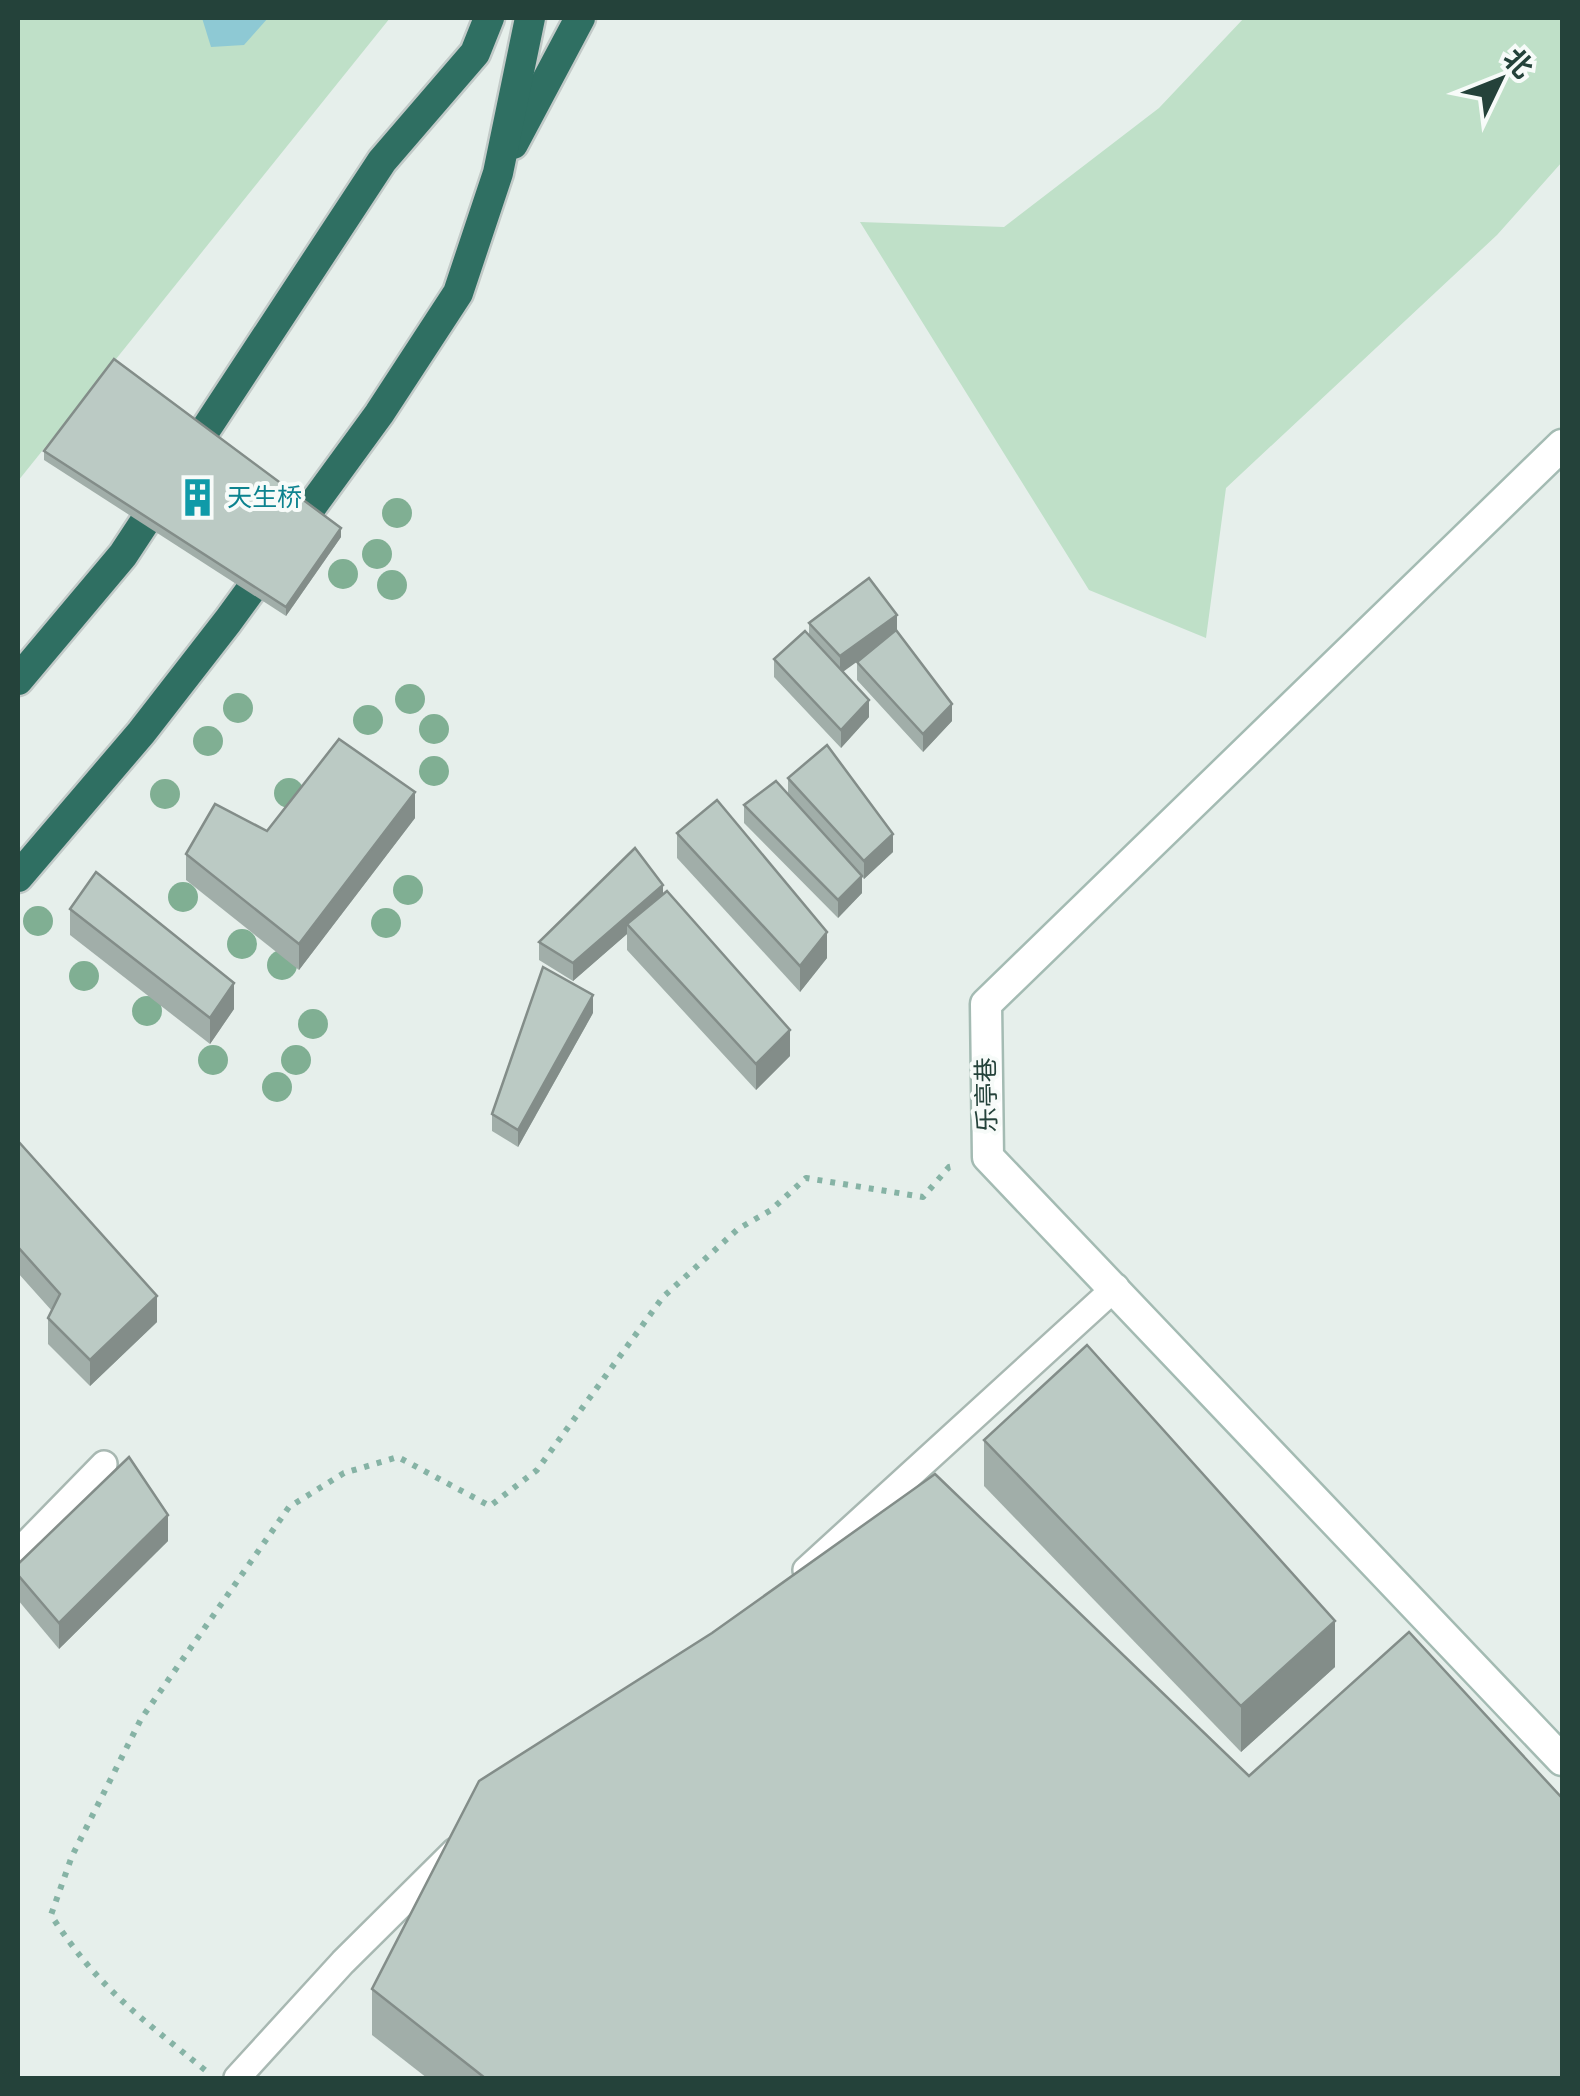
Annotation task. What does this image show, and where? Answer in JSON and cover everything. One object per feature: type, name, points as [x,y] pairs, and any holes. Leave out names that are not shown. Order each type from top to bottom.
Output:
[{"type":"highway","points":[[476,53],[480,18]]},
{"type":"highway","points":[[18,680],[122,555],[382,161],[476,53],[489,18]]},
{"type":"highway","points":[[18,877],[185,677],[379,414],[458,293],[498,173],[530,18]]},
{"type":"highway","points":[[498,173],[580,18]]},
{"type":"street","name":"乐亭巷","points":[[1562,444],[986,1004],[988,1157],[1116,1287],[1562,1760]]},
{"type":"lane","points":[[792,1584],[1116,1287]]},
{"type":"lane","points":[[18,1552],[104,1464]]},
{"type":"lane","points":[[237,2078],[343,1962],[479,1827]]},
{"type":"path","points":[[213,2078],[156,2034],[83,1965],[52,1915],[72,1856],[141,1720],[289,1507],[344,1473],[398,1457],[490,1506],[537,1470],[662,1297],[738,1229],[771,1210],[806,1178],[922,1197],[948,1167],[988,1157]]},
{"type":"green space","points":[[18,18],[390,18],[18,481]]},
{"type":"green space","points":[[1244,18],[1562,18],[1562,162],[1497,235],[1226,488],[1206,638],[1089,590],[860,222],[1004,227],[1159,108]]},
{"type":"water","points":[[202,18],[268,18],[244,45],[211,47]]},
{"type":"building","name":"天生桥","points":[[114,359],[341,528],[286,607],[44,451]]},
{"type":"building","points":[[869,578],[897,615],[840,656],[809,623]]},
{"type":"building","points":[[896,630],[952,704],[923,734],[857,662]]},
{"type":"building","points":[[805,631],[869,700],[841,730],[774,659]]},
{"type":"building","points":[[339,739],[415,792],[299,944],[186,854],[215,804],[267,831]]},
{"type":"building","points":[[827,745],[893,834],[864,861],[788,778]]},
{"type":"building","points":[[776,781],[862,876],[838,900],[744,805]]},
{"type":"building","points":[[717,800],[827,932],[800,966],[677,833]]},
{"type":"building","points":[[635,848],[663,885],[573,963],[539,942]]},
{"type":"building","points":[[96,872],[234,983],[210,1018],[70,909]]},
{"type":"building","points":[[667,891],[790,1030],[756,1064],[627,924]]},
{"type":"building","points":[[543,967],[593,995],[518,1130],[492,1114]]},
{"type":"building","points":[[18,1141],[157,1296],[90,1360],[48,1318],[60,1294],[18,1247]]},
{"type":"building","points":[[1087,1345],[1335,1621],[1241,1706],[984,1440]]},
{"type":"building","points":[[129,1457],[168,1515],[59,1623],[18,1575],[18,1564]]},
{"type":"building","points":[[935,1474],[1249,1776],[1409,1632],[1562,1798],[1562,2078],[485,2078],[372,1989],[479,1781],[712,1633]]},
{"type":"place","name":"天生桥","points":[[197,498]]}]
